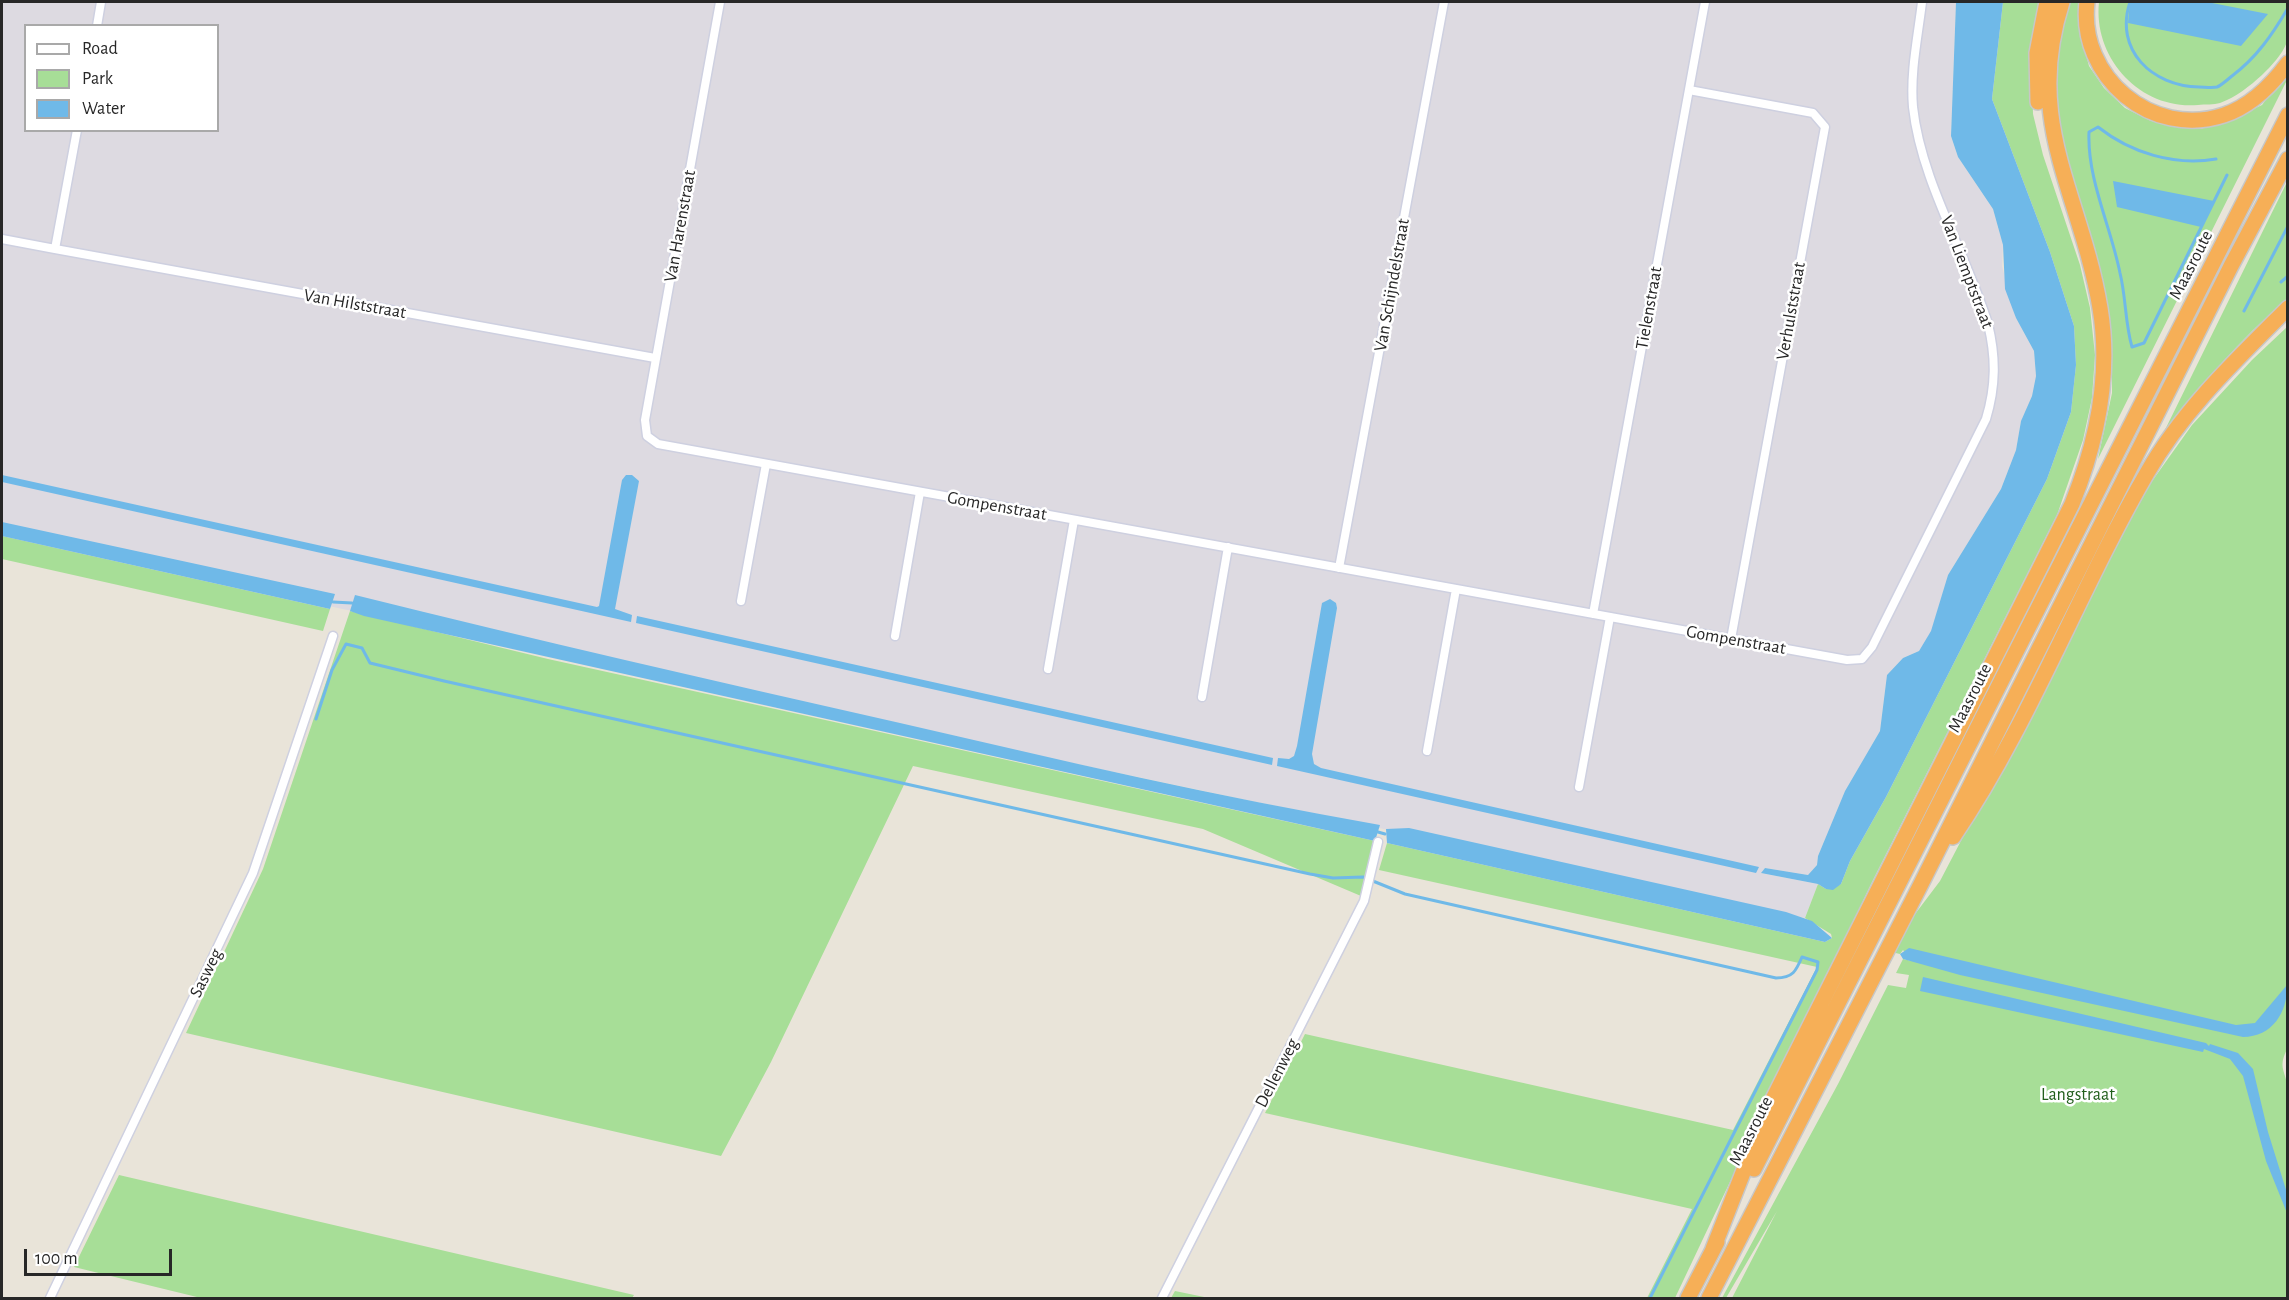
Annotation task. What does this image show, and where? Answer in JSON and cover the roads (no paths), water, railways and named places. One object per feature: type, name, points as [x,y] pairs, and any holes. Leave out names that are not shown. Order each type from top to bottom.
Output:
[{"type":"highway","points":[[2047,2],[2037,53],[2038,105],[2050,154],[2070,201]]},
{"type":"highway","points":[[1713,1249],[1768,1109],[2032,585],[2080,484],[2100,407],[2104,352],[2096,287],[2070,201],[2052,129],[2047,87],[2052,36],[2062,2]]},
{"type":"highway","points":[[2087,2],[2088,34],[2101,69],[2129,100],[2162,116],[2191,120],[2227,114],[2247,104],[2266,90],[2288,63]]},
{"type":"highway","name":"Maasroute","points":[[1688,1299],[2288,115]]},
{"type":"highway","name":"Maasroute","points":[[1709,1299],[1920,886],[2231,266],[2288,159]]},
{"type":"highway","points":[[1920,886],[1979,797],[2147,473],[2176,429],[2211,386],[2288,310]]},
{"type":"street","points":[[97,24],[101,2]]},
{"type":"street","name":"Van Harenstraat","points":[[658,444],[647,436],[645,420],[720,2]]},
{"type":"street","name":"Van Schijndelstraat","points":[[1340,568],[1444,2]]},
{"type":"street","name":"Tielenstraat","points":[[1593,614],[1705,2]]},
{"type":"street","name":"Van Liemptstraat","points":[[1862,659],[1872,647],[1986,419],[1995,379],[1993,344],[1986,315],[1937,194],[1917,130],[1912,93],[1922,2]]},
{"type":"street","name":"Verhulststraat","points":[[1689,90],[1813,113],[1825,127],[1731,639]]},
{"type":"street","points":[[55,249],[77,132]]},
{"type":"street","name":"Van Hilststraat","points":[[2,239],[655,358]]},
{"type":"street","name":"Gompenstraat","points":[[658,444],[1847,660],[1862,659]]},
{"type":"street","points":[[741,601],[766,464]]},
{"type":"street","points":[[895,636],[920,492]]},
{"type":"street","points":[[1048,669],[1074,520]]},
{"type":"street","points":[[1202,697],[1228,548]]},
{"type":"street","points":[[1427,751],[1456,589]]},
{"type":"street","points":[[1579,787],[1610,617]]},
{"type":"street","name":"Sasweg","points":[[50,1299],[253,873],[333,636]]},
{"type":"street","name":"Dellenweg","points":[[1162,1299],[1360,910],[1378,842]]},
{"type":"water","points":[[1956,2],[2003,2],[1992,99],[2050,252],[2074,326],[2076,365],[2071,412],[2047,479],[1886,797],[1850,861],[1841,884],[1833,890],[1818,884],[1761,873],[1765,868],[1808,875],[1817,865],[1818,856],[1845,791],[1880,731],[1887,675],[1903,658],[1919,651],[1931,631],[1948,575],[2001,489],[2016,450],[2021,421],[2032,396],[2036,376],[2034,351],[2016,318],[2005,289],[2003,245],[1993,209],[1958,157],[1951,136]]},
{"type":"water","points":[[2130,2],[2207,2],[2268,14],[2241,46],[2128,23]]},
{"type":"water","points":[[2113,181],[2214,201],[2201,227],[2117,207]]},
{"type":"water","points":[[2,475],[597,607],[622,480],[626,475],[632,475],[639,481],[615,609],[632,615],[631,622],[2,482]]},
{"type":"water","points":[[2,522],[335,594],[330,609],[2,536]]},
{"type":"water","points":[[355,595],[1079,764],[1380,825],[1375,841],[364,616],[350,611]]},
{"type":"water","points":[[1330,599],[1336,603],[1337,608],[1312,754],[1314,764],[1321,768],[1759,867],[1756,873],[1277,766],[1278,758],[1289,759],[1294,756],[1322,603]]},
{"type":"water","points":[[637,616],[1273,758],[1272,765],[636,623]]},
{"type":"water","points":[[1409,828],[1786,912],[1812,921],[1832,938],[1825,942],[1387,843],[1386,829]]},
{"type":"water","points":[[1909,948],[2236,1025],[2255,1023],[2287,985],[2287,995],[2281,1013],[2270,1028],[2253,1036],[2243,1037],[1960,975],[1903,959],[1900,954]]},
{"type":"water","points":[[1923,977],[2206,1043],[2209,1046],[2210,1044],[2238,1053],[2253,1069],[2268,1132],[2287,1193],[2287,1213],[2266,1161],[2243,1076],[2230,1059],[2204,1049],[2203,1052],[1920,991]]},
{"type":"waterway","points":[[2130,2],[2126,19],[2127,35],[2132,50],[2141,62],[2166,80],[2182,85],[2208,87],[2221,85],[2241,69],[2270,36],[2288,8]]},
{"type":"waterway","points":[[2216,159],[2200,161],[2169,159],[2124,144],[2098,127],[2089,132],[2092,167],[2120,273],[2132,347],[2144,343],[2227,175]]},
{"type":"waterway","points":[[2244,311],[2288,226]]},
{"type":"waterway","points":[[2281,282],[2288,276]]},
{"type":"waterway","points":[[333,602],[352,603]]},
{"type":"waterway","points":[[316,719],[332,670],[346,644],[362,648],[370,663],[444,681],[1310,874],[1333,878],[1363,877],[1405,894],[1776,978],[1786,977],[1793,973],[1802,957],[1818,962],[1817,970],[1650,1298]]},
{"type":"waterway","points":[[1378,832],[1385,834]]},
{"type":"park label","name":"Langstraat","points":[[2078,1095]]}]
